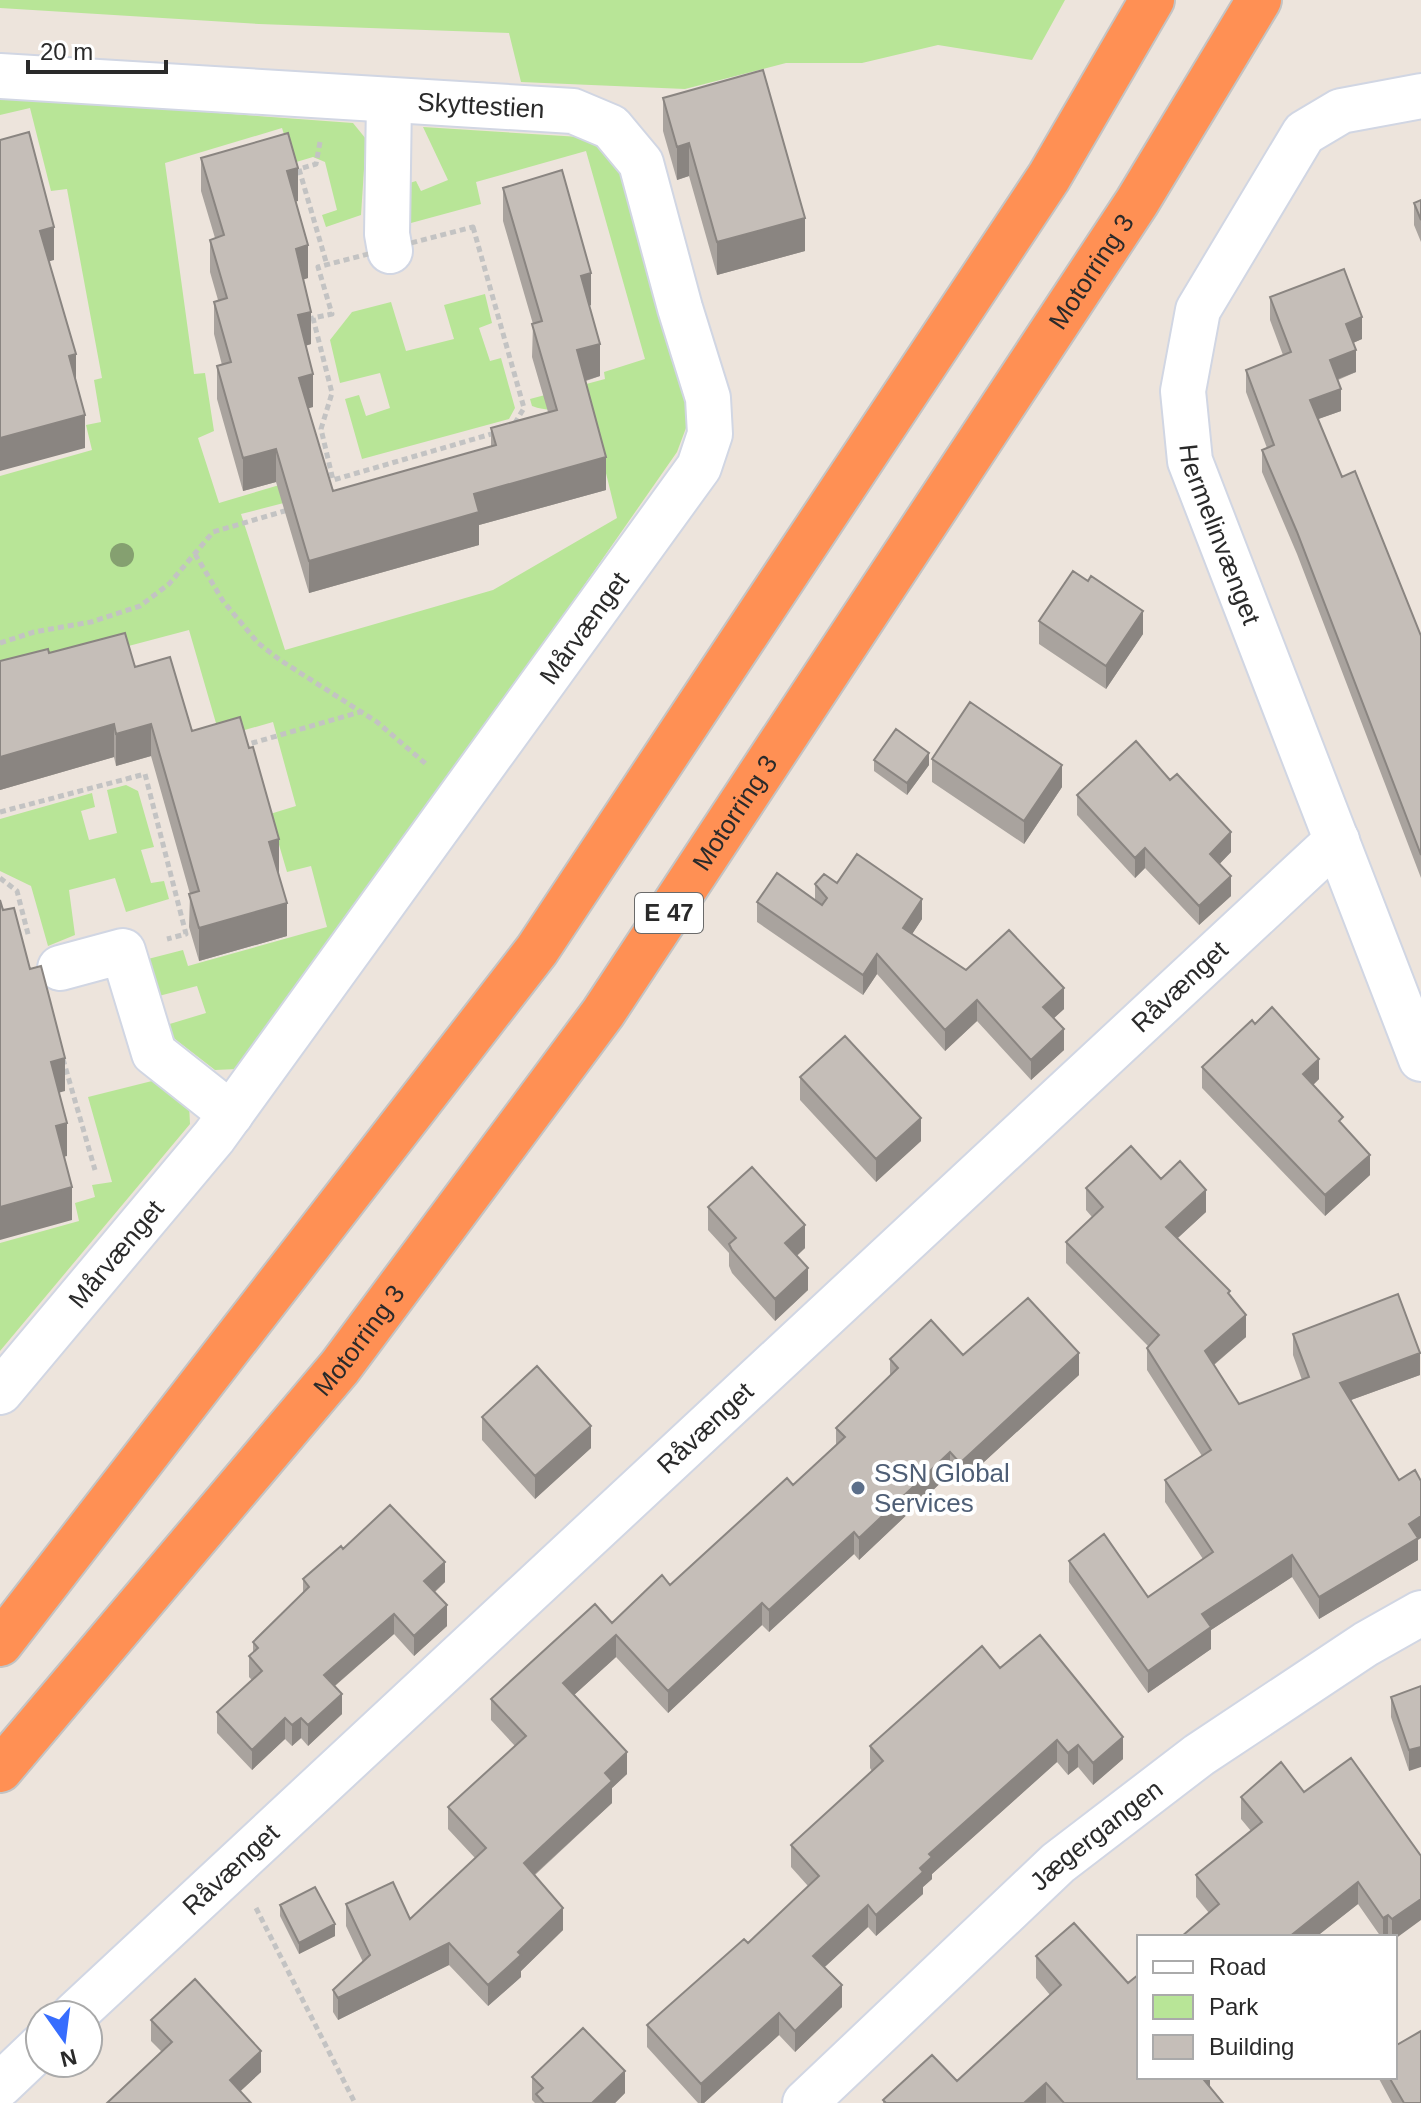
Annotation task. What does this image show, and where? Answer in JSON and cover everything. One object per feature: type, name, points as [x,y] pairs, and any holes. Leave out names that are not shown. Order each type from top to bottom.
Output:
[{"type":"highway","points":[[0,1644],[537,950],[1049,177],[1152,0]]},
{"type":"highway","name":"Motorring 3","points":[[0,1770],[340,1367],[603,1013],[1137,202],[1259,0]]},
{"type":"street","name":"Skyttestien","points":[[0,76],[573,111]]},
{"type":"street","name":"Hermelinvænget","points":[[1421,96],[1341,111],[1304,133],[1198,310],[1183,391],[1190,461],[1421,1059]]},
{"type":"street","name":"Skyttestien","points":[[389,100],[387,234],[390,251]]},
{"type":"street","name":"Mårvænget","points":[[0,1392],[231,1114],[464,796],[699,467],[710,434],[708,398],[641,163],[611,127],[573,111]]},
{"type":"street","name":"Råvænget","points":[[91,1999],[1337,840]]},
{"type":"street","points":[[46,956],[123,951],[154,1053],[231,1114]]},
{"type":"street","name":"Jægergangen","points":[[805,2103],[1058,1863],[1199,1755],[1366,1644],[1421,1613]]},
{"type":"street","points":[[0,2085],[24,2062]]},
{"type":"path","points":[[327,265],[299,169],[316,164],[328,96]]},
{"type":"path","points":[[325,491],[333,480],[512,428],[524,408],[473,227],[390,251],[318,267],[332,314],[313,318],[332,393],[321,429],[333,480]]},
{"type":"path","points":[[0,643],[34,632],[91,622],[140,606],[169,584],[213,532],[289,509]]},
{"type":"path","points":[[195,554],[223,601],[258,643],[377,722],[464,796]]},
{"type":"path","points":[[231,749],[361,712]]},
{"type":"path","points":[[0,812],[159,770]]},
{"type":"path","points":[[123,951],[186,934],[145,774]]},
{"type":"path","points":[[0,878],[17,891],[46,956]]},
{"type":"path","points":[[60,1048],[95,1170]]},
{"type":"path","points":[[234,1864],[355,2103]]},
{"type":"green space","points":[[0,0],[1065,0],[1032,60],[938,45],[862,63],[786,63],[685,89],[521,82],[509,33],[259,24],[0,8]]},
{"type":"green space","points":[[0,97],[353,123],[366,139],[361,215],[326,227],[322,215],[337,210],[325,162],[313,157],[293,163],[282,128],[165,163],[194,374],[205,373],[214,431],[198,438],[219,503],[320,473],[307,497],[241,514],[285,650],[493,590],[617,518],[590,408],[546,409],[532,406],[530,399],[605,379],[604,372],[645,359],[586,151],[476,182],[481,204],[411,223],[403,185],[416,181],[421,191],[448,180],[423,127],[580,137],[604,145],[623,173],[686,403],[686,428],[677,452],[452,775],[237,1069],[215,1070],[166,1032],[163,1026],[206,1013],[197,986],[155,997],[144,960],[183,950],[188,966],[327,927],[311,866],[287,872],[270,814],[296,806],[273,722],[220,737],[189,630],[0,680],[0,476],[92,450],[86,425],[101,422],[94,380],[102,378],[67,189],[51,191],[30,108],[0,115]]},
{"type":"green space","points":[[485,294],[492,323],[479,328],[490,361],[501,358],[515,408],[509,419],[362,459],[345,399],[359,395],[366,416],[390,408],[380,373],[340,383],[330,340],[352,312],[391,302],[406,351],[454,339],[444,305]]},
{"type":"green space","points":[[126,785],[138,791],[154,847],[141,850],[151,883],[164,881],[169,899],[126,912],[115,878],[69,890],[75,935],[48,946],[31,886],[0,871],[0,819],[92,793],[95,807],[81,811],[89,840],[117,833],[107,790]]},
{"type":"green space","points":[[160,1079],[189,1104],[190,1124],[0,1351],[0,1243],[79,1221],[75,1203],[95,1197],[92,1185],[112,1182],[88,1097]]},
{"type":"building","points":[[763,70],[805,218],[717,242],[689,143],[677,147],[663,98]]},
{"type":"building","points":[[29,132],[54,227],[40,231],[76,354],[69,356],[85,415],[0,438],[0,140]]},
{"type":"building","points":[[288,133],[298,168],[287,171],[308,245],[296,249],[311,312],[298,315],[313,374],[299,378],[333,491],[496,445],[491,428],[557,410],[532,324],[542,321],[503,188],[562,170],[591,273],[581,276],[600,344],[577,350],[606,457],[474,494],[479,512],[309,561],[276,449],[243,458],[217,366],[231,362],[214,302],[227,298],[210,240],[224,235],[201,158]]},
{"type":"building","points":[[1421,200],[1421,220],[1414,203]]},
{"type":"building","points":[[1344,269],[1362,317],[1346,324],[1356,350],[1330,360],[1341,389],[1310,400],[1342,477],[1355,471],[1421,636],[1421,855],[1297,532],[1262,450],[1274,445],[1246,370],[1291,352],[1270,297]]},
{"type":"building","points":[[1073,571],[1088,581],[1091,576],[1143,611],[1106,666],[1039,621]]},
{"type":"building","points":[[125,633],[135,667],[170,657],[192,731],[240,717],[249,748],[253,747],[279,839],[269,842],[287,903],[199,928],[189,894],[199,891],[151,724],[116,734],[114,724],[0,757],[0,661],[48,649],[49,653]]},
{"type":"building","points":[[970,702],[1062,765],[1024,821],[932,759]]},
{"type":"building","points":[[896,729],[929,753],[907,783],[874,760]]},
{"type":"building","points":[[1136,741],[1170,780],[1177,774],[1231,832],[1210,854],[1231,876],[1199,906],[1145,848],[1135,858],[1077,795]]},
{"type":"building","points":[[857,854],[922,899],[903,928],[966,970],[1009,930],[1064,988],[1043,1007],[1064,1029],[1031,1060],[977,1000],[945,1030],[877,954],[863,975],[757,902],[777,873],[822,905],[827,898],[815,884],[824,874],[837,883]]},
{"type":"building","points":[[0,900],[3,910],[14,908],[30,969],[41,966],[65,1058],[51,1062],[67,1123],[56,1126],[72,1187],[0,1207]]},
{"type":"building","points":[[1272,1007],[1319,1059],[1303,1074],[1343,1117],[1339,1121],[1370,1155],[1325,1195],[1202,1067],[1252,1020],[1255,1024]]},
{"type":"building","points":[[845,1036],[921,1118],[876,1159],[800,1077]]},
{"type":"building","points":[[1131,1146],[1161,1179],[1180,1161],[1206,1190],[1166,1227],[1230,1291],[1228,1293],[1246,1315],[1205,1351],[1239,1404],[1309,1377],[1293,1334],[1398,1294],[1420,1353],[1340,1383],[1399,1480],[1415,1470],[1421,1481],[1421,1516],[1409,1524],[1418,1538],[1319,1597],[1292,1555],[1202,1614],[1211,1627],[1148,1671],[1069,1561],[1104,1534],[1148,1597],[1213,1552],[1165,1480],[1211,1450],[1147,1348],[1159,1335],[1066,1242],[1103,1207],[1086,1188]]},
{"type":"building","points":[[752,1167],[805,1225],[785,1243],[808,1268],[775,1299],[732,1250],[729,1244],[736,1238],[708,1207]]},
{"type":"building","points":[[1028,1298],[1079,1353],[960,1463],[950,1452],[859,1538],[854,1532],[769,1610],[762,1603],[668,1691],[616,1635],[563,1683],[627,1752],[605,1773],[612,1781],[524,1863],[563,1908],[518,1952],[521,1955],[488,1985],[449,1943],[338,1998],[333,1990],[370,1955],[346,1904],[393,1882],[410,1919],[486,1848],[448,1807],[526,1736],[491,1699],[595,1604],[612,1623],[662,1575],[670,1585],[787,1478],[793,1485],[845,1437],[836,1428],[898,1368],[890,1359],[931,1320],[963,1355]]},
{"type":"building","points":[[537,1366],[591,1426],[535,1476],[482,1417]]},
{"type":"building","points":[[390,1505],[445,1562],[424,1581],[447,1605],[414,1636],[394,1614],[324,1675],[342,1694],[308,1725],[301,1718],[292,1725],[285,1718],[252,1750],[217,1712],[262,1671],[249,1656],[258,1648],[253,1642],[309,1587],[303,1579],[341,1546],[343,1549]]},
{"type":"building","points":[[1040,1635],[1123,1737],[1093,1763],[1078,1745],[1068,1753],[1057,1740],[929,1854],[932,1857],[920,1868],[923,1872],[876,1915],[868,1905],[813,1956],[842,1985],[795,2031],[779,2013],[701,2084],[647,2025],[744,1939],[748,1943],[819,1876],[791,1845],[883,1761],[870,1746],[982,1646],[1000,1668]]},
{"type":"building","points":[[1421,1686],[1421,1747],[1409,1750],[1391,1697]]},
{"type":"building","points":[[1351,1758],[1421,1856],[1421,1899],[1392,1919],[1388,1915],[1383,1918],[1358,1882],[1292,1935],[1183,1935],[1219,1904],[1196,1875],[1262,1822],[1241,1797],[1281,1762],[1304,1792]]},
{"type":"building","points":[[315,1887],[335,1924],[299,1943],[280,1905]]},
{"type":"building","points":[[1074,1923],[1128,1983],[1137,1976],[1137,2079],[1205,2079],[1223,2103],[1064,2103],[1046,2083],[1024,2103],[886,2103],[883,2100],[932,2055],[957,2081],[1061,1985],[1036,1956]]},
{"type":"building","points":[[195,1979],[261,2051],[230,2080],[251,2103],[107,2103],[172,2042],[151,2020]]},
{"type":"building","points":[[583,2028],[625,2071],[592,2103],[544,2103],[536,2094],[543,2088],[532,2077]]},
{"type":"building","points":[[1421,2031],[1421,2103],[1404,2103],[1390,2079],[1397,2079],[1397,2045]]},
{"type":"place","name":"SSN Global Services","points":[[858,1488]]}]
